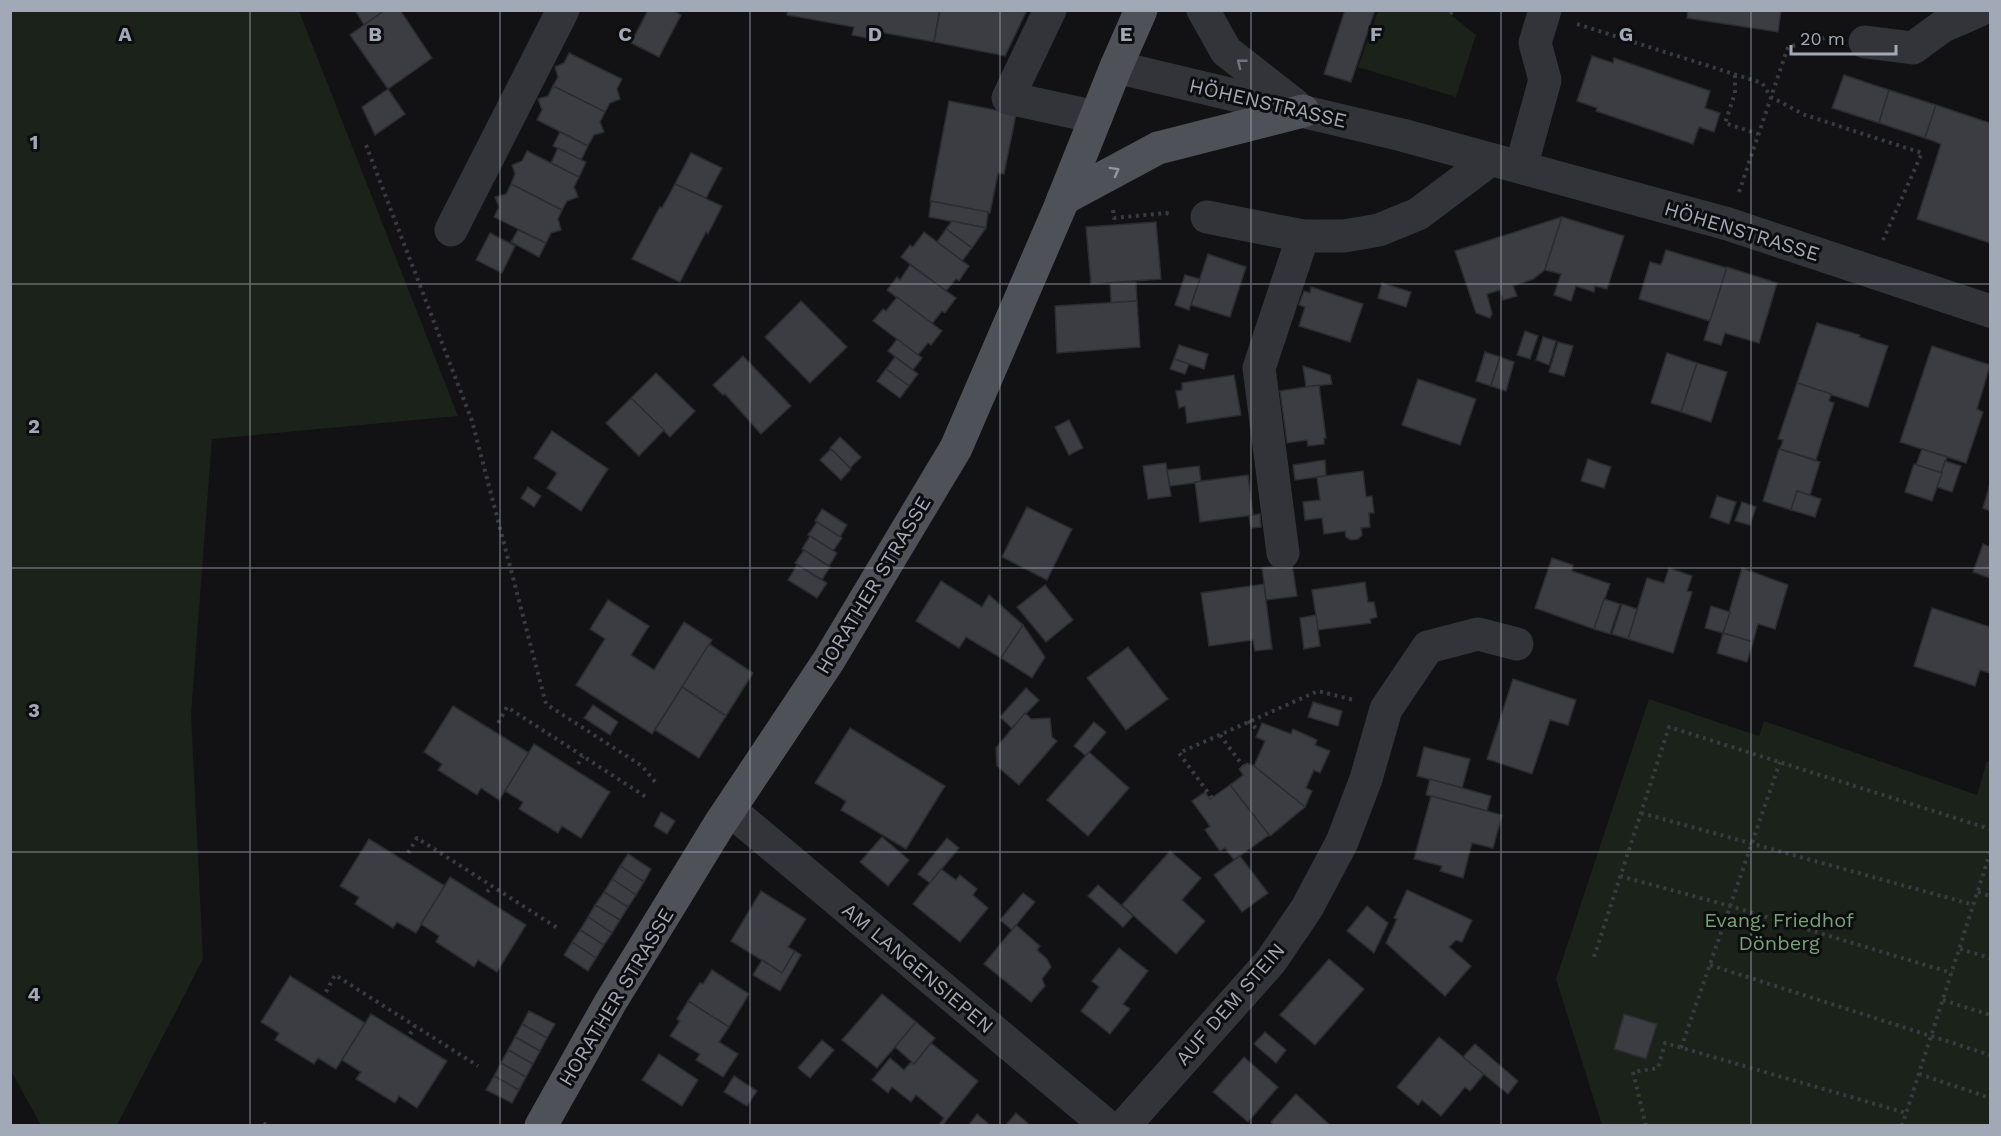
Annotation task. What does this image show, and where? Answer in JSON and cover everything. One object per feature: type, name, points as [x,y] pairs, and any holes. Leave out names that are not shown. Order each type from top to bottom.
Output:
[{"type":"main road","name":"HORATHER STRASSE","points":[[541,1125],[610,1004],[730,810],[829,660],[956,448],[1064,199],[1141,10]]},
{"type":"main road","points":[[1064,199],[1158,148],[1303,111]]},
{"type":"street","points":[[451,230],[562,10]]},
{"type":"street","points":[[1050,10],[1008,98],[1096,117]]},
{"type":"street","points":[[1203,10],[1226,51],[1303,111]]},
{"type":"street","points":[[1865,42],[1913,48],[1943,26],[1980,10]]},
{"type":"street","points":[[1191,216],[1303,236],[1344,236],[1379,230],[1418,214],[1505,164],[1545,80],[1534,43],[1544,12]]},
{"type":"street","name":"HÖHENSTRASSE","points":[[1116,67],[1402,135],[1728,224],[1990,311]]},
{"type":"street","points":[[1283,553],[1259,368],[1303,236]]},
{"type":"street","name":"AUF DEM STEIN","points":[[1124,1125],[1271,961],[1307,908],[1342,842],[1366,778],[1386,709],[1428,647],[1478,634],[1517,644]]},
{"type":"street","name":"AM LANGENSIEPEN","points":[[730,810],[1107,1125]]},
{"type":"path","points":[[1544,12],[1762,83],[1771,97],[1805,115],[1922,153],[1879,249]]},
{"type":"path","points":[[1728,224],[1788,47],[1826,38],[1865,42]]},
{"type":"path","points":[[1735,75],[1734,93],[1725,123],[1758,134]]},
{"type":"path","points":[[366,145],[472,421],[546,704],[642,766],[656,783]]},
{"type":"path","points":[[1114,218],[1167,213],[1191,216]]},
{"type":"path","points":[[1212,798],[1179,753],[1318,691],[1386,709]]},
{"type":"path","points":[[498,723],[507,707],[646,797]]},
{"type":"path","points":[[1248,721],[1259,731]]},
{"type":"path","points":[[1594,957],[1669,727],[1990,829]]},
{"type":"path","points":[[1220,734],[1243,766]]},
{"type":"path","points":[[578,764],[583,756]]},
{"type":"path","points":[[1681,1047],[1780,762]]},
{"type":"path","points":[[1641,813],[1974,905]]},
{"type":"path","points":[[408,853],[417,838],[559,929]]},
{"type":"path","points":[[1902,1125],[1990,860],[1990,853]]},
{"type":"path","points":[[1620,876],[1730,906],[1952,973]]},
{"type":"path","points":[[487,892],[492,886]]},
{"type":"path","points":[[1978,892],[1990,896]]},
{"type":"path","points":[[1960,949],[1990,958]]},
{"type":"path","points":[[1710,965],[1990,1055]]},
{"type":"path","points":[[326,993],[335,975],[478,1066]]},
{"type":"path","points":[[1943,1000],[1990,1015]]},
{"type":"path","points":[[410,1034],[415,1026]]},
{"type":"path","points":[[1646,1125],[1633,1072],[1658,1068],[1665,1043],[1906,1113]]},
{"type":"path","points":[[1919,1074],[1990,1098]]},
{"type":"green space","points":[[10,11],[299,11],[458,416],[212,439],[191,714],[203,959],[117,1125],[41,1125],[11,1071]]},
{"type":"green space","points":[[1378,11],[1446,11],[1476,35],[1456,97],[1358,67]]},
{"type":"green space","name":"Evang. Friedhof Dönberg","points":[[1649,699],[1759,736],[1764,721],[1977,795],[1987,761],[1990,762],[1990,1125],[1602,1125],[1556,979]]},
{"type":"building","points":[[355,10],[385,10],[364,25]]},
{"type":"building","points":[[385,10],[400,10],[432,58],[388,89],[350,35]]},
{"type":"building","points":[[648,10],[672,10],[681,15],[659,57],[631,43]]},
{"type":"building","points":[[788,10],[940,10],[934,42],[868,30],[867,38],[852,35],[854,27],[787,15]]},
{"type":"building","points":[[940,10],[1027,10],[1005,56],[934,42]]},
{"type":"building","points":[[1345,10],[1375,10],[1351,82],[1324,74]]},
{"type":"building","points":[[1688,10],[1781,10],[1778,32],[1687,18]]},
{"type":"building","points":[[569,53],[622,79],[617,89],[620,99],[610,103],[605,112],[553,86],[558,77],[555,67],[564,63]]},
{"type":"building","points":[[1592,56],[1613,63],[1614,58],[1710,91],[1705,108],[1720,113],[1714,132],[1699,127],[1693,144],[1596,111],[1597,108],[1577,101]]},
{"type":"building","points":[[1844,75],[1889,90],[1879,123],[1832,108]]},
{"type":"building","points":[[553,86],[605,112],[600,122],[604,132],[594,135],[588,146],[537,120],[542,110],[538,99],[548,96]]},
{"type":"building","points":[[388,89],[405,114],[375,135],[362,107]]},
{"type":"building","points":[[1889,90],[1936,105],[1925,138],[1879,123]]},
{"type":"building","points":[[949,101],[1016,114],[1004,174],[998,173],[990,213],[930,201]]},
{"type":"building","points":[[1936,105],[1990,123],[1990,243],[1917,219],[1941,144],[1925,138]]},
{"type":"building","points":[[560,132],[588,146],[581,160],[553,146]]},
{"type":"building","points":[[558,148],[586,162],[579,177],[551,163]]},
{"type":"building","points":[[527,151],[579,177],[574,187],[578,197],[567,201],[562,210],[511,184],[515,174],[512,165],[522,161]]},
{"type":"building","points":[[691,153],[722,168],[706,198],[675,184]]},
{"type":"building","points":[[511,184],[562,210],[558,219],[561,230],[551,233],[546,243],[494,217],[499,207],[495,197],[506,194]]},
{"type":"building","points":[[675,184],[722,206],[680,282],[632,259]]},
{"type":"building","points":[[931,201],[988,212],[986,228],[929,217]]},
{"type":"building","points":[[1562,217],[1545,270],[1533,279],[1513,286],[1517,296],[1503,300],[1500,290],[1487,294],[1492,314],[1490,318],[1476,313],[1455,251]]},
{"type":"building","points":[[1562,217],[1624,236],[1607,289],[1595,286],[1594,292],[1576,286],[1571,301],[1554,295],[1561,274],[1545,270]]},
{"type":"building","points":[[952,221],[986,228],[972,248],[946,229]]},
{"type":"building","points":[[1156,222],[1161,279],[1091,284],[1086,227]]},
{"type":"building","points":[[946,229],[972,248],[962,261],[937,242]]},
{"type":"building","points":[[518,230],[546,243],[539,257],[511,242]]},
{"type":"building","points":[[924,232],[969,266],[959,281],[956,279],[946,291],[901,257],[910,245],[913,247]]},
{"type":"building","points":[[490,233],[515,246],[502,273],[476,260]]},
{"type":"building","points":[[1666,250],[1727,268],[1710,321],[1639,299],[1650,262],[1661,265]]},
{"type":"building","points":[[1208,254],[1246,267],[1230,317],[1191,305]]},
{"type":"building","points":[[910,265],[956,298],[945,313],[942,311],[932,324],[887,290],[897,277],[900,280]]},
{"type":"building","points":[[1727,267],[1777,283],[1759,343],[1725,333],[1721,345],[1704,340]]},
{"type":"building","points":[[1185,275],[1200,279],[1189,310],[1175,305]]},
{"type":"building","points":[[1136,282],[1137,301],[1111,303],[1110,283]]},
{"type":"building","points":[[1382,283],[1411,292],[1406,307],[1378,298]]},
{"type":"building","points":[[1311,287],[1363,304],[1350,342],[1299,326],[1305,307],[1299,305],[1304,291],[1310,293]]},
{"type":"building","points":[[897,297],[942,331],[931,345],[928,343],[918,355],[873,321],[883,309],[886,311]]},
{"type":"building","points":[[801,301],[847,347],[810,383],[765,337]]},
{"type":"building","points":[[1137,301],[1140,347],[1057,353],[1055,306]]},
{"type":"building","points":[[1817,323],[1860,335],[1859,337],[1888,346],[1868,407],[1797,383]]},
{"type":"building","points":[[1525,331],[1538,336],[1530,359],[1517,355]]},
{"type":"building","points":[[1543,337],[1556,341],[1549,365],[1536,360]]},
{"type":"building","points":[[897,339],[922,358],[913,370],[888,351]]},
{"type":"building","points":[[1558,342],[1573,346],[1564,376],[1549,372]]},
{"type":"building","points":[[1179,345],[1208,354],[1204,369],[1174,359]]},
{"type":"building","points":[[1932,346],[1990,365],[1977,409],[1983,412],[1966,463],[1900,442]]},
{"type":"building","points":[[1485,352],[1500,357],[1491,386],[1476,381]]},
{"type":"building","points":[[1667,353],[1697,363],[1681,412],[1651,403]]},
{"type":"building","points":[[743,356],[791,406],[761,434],[725,394],[723,395],[713,385]]},
{"type":"building","points":[[895,357],[918,374],[909,386],[886,369]]},
{"type":"building","points":[[1500,357],[1514,362],[1506,391],[1491,386]]},
{"type":"building","points":[[1174,359],[1189,364],[1185,374],[1170,369]]},
{"type":"building","points":[[1697,363],[1727,372],[1711,422],[1681,412]]},
{"type":"building","points":[[1303,366],[1330,375],[1332,384],[1306,387]]},
{"type":"building","points":[[886,369],[909,386],[900,398],[877,381]]},
{"type":"building","points":[[656,373],[695,411],[670,437],[631,398]]},
{"type":"building","points":[[1234,375],[1241,415],[1187,423],[1185,406],[1179,408],[1176,391],[1182,390],[1182,383]]},
{"type":"building","points":[[1418,379],[1476,399],[1460,445],[1402,425]]},
{"type":"building","points":[[1797,383],[1831,394],[1829,401],[1834,403],[1816,460],[1780,449],[1783,440],[1778,439]]},
{"type":"building","points":[[1319,385],[1326,438],[1324,438],[1324,444],[1308,446],[1307,440],[1287,443],[1280,391]]},
{"type":"building","points":[[631,398],[664,430],[639,456],[606,423]]},
{"type":"building","points":[[1069,420],[1083,448],[1069,455],[1055,427]]},
{"type":"building","points":[[552,431],[608,469],[581,511],[547,488],[557,473],[534,458]]},
{"type":"building","points":[[840,437],[861,457],[850,468],[830,448]]},
{"type":"building","points":[[831,449],[851,469],[841,480],[820,460]]},
{"type":"building","points":[[1779,449],[1820,462],[1810,495],[1797,491],[1791,510],[1763,501]]},
{"type":"building","points":[[1922,449],[1947,457],[1942,473],[1916,465]]},
{"type":"building","points":[[1588,459],[1611,467],[1604,488],[1581,481]]},
{"type":"building","points":[[1325,460],[1326,476],[1295,480],[1293,465]]},
{"type":"building","points":[[1945,461],[1961,466],[1952,492],[1937,487]]},
{"type":"building","points":[[1166,463],[1171,496],[1148,499],[1143,466]]},
{"type":"building","points":[[1914,464],[1942,473],[1932,501],[1905,492]]},
{"type":"building","points":[[1199,466],[1201,482],[1170,486],[1167,470]]},
{"type":"building","points":[[1363,471],[1366,497],[1372,496],[1374,513],[1369,513],[1370,527],[1361,528],[1362,535],[1358,539],[1351,540],[1346,537],[1345,531],[1324,534],[1322,518],[1305,520],[1303,502],[1320,500],[1317,477]]},
{"type":"building","points":[[1248,475],[1253,515],[1200,522],[1195,482]]},
{"type":"building","points":[[1990,484],[1990,511],[1983,508]]},
{"type":"building","points":[[528,487],[541,496],[534,507],[521,498]]},
{"type":"building","points":[[1797,491],[1821,499],[1815,517],[1791,510]]},
{"type":"building","points":[[1717,496],[1736,502],[1729,524],[1710,517]]},
{"type":"building","points":[[1742,502],[1756,507],[1750,525],[1735,521]]},
{"type":"building","points":[[1027,507],[1072,529],[1047,580],[1002,557]]},
{"type":"building","points":[[822,509],[847,525],[840,537],[815,521]]},
{"type":"building","points":[[1260,514],[1261,527],[1251,528],[1249,516]]},
{"type":"building","points":[[817,522],[842,538],[833,551],[808,535]]},
{"type":"building","points":[[810,536],[837,553],[829,566],[802,549]]},
{"type":"building","points":[[1983,544],[1990,547],[1990,578],[1973,572]]},
{"type":"building","points":[[804,550],[830,567],[822,580],[795,563]]},
{"type":"building","points":[[1552,558],[1573,565],[1572,571],[1610,584],[1594,629],[1535,608]]},
{"type":"building","points":[[1292,564],[1297,596],[1266,600],[1262,568]]},
{"type":"building","points":[[797,565],[827,583],[817,598],[788,580]]},
{"type":"building","points":[[1669,568],[1692,576],[1687,591],[1692,592],[1673,653],[1628,639],[1647,578],[1664,583]]},
{"type":"building","points":[[1742,568],[1788,585],[1775,629],[1758,624],[1753,642],[1723,633]]},
{"type":"building","points":[[941,581],[982,607],[989,595],[1023,625],[1001,658],[966,637],[959,648],[916,621]]},
{"type":"building","points":[[1365,582],[1368,602],[1374,602],[1377,617],[1370,619],[1371,623],[1318,630],[1312,590]]},
{"type":"building","points":[[1264,584],[1272,649],[1255,651],[1253,640],[1209,646],[1201,593]]},
{"type":"building","points":[[1045,585],[1073,620],[1046,642],[1017,607]]},
{"type":"building","points":[[1604,599],[1620,604],[1610,634],[1594,629]]},
{"type":"building","points":[[608,600],[649,626],[631,655],[654,670],[684,622],[712,640],[652,734],[576,685],[605,639],[590,629]]},
{"type":"building","points":[[1622,604],[1637,609],[1628,639],[1612,634]]},
{"type":"building","points":[[1711,606],[1730,612],[1723,633],[1705,628]]},
{"type":"building","points":[[1932,608],[1990,627],[1990,673],[1980,670],[1975,686],[1914,666]]},
{"type":"building","points":[[1316,615],[1320,646],[1304,649],[1300,618]]},
{"type":"building","points":[[1023,625],[1045,657],[1032,678],[1001,658]]},
{"type":"building","points":[[1723,633],[1753,642],[1747,662],[1717,653]]},
{"type":"building","points":[[709,644],[753,673],[726,716],[682,687]]},
{"type":"building","points":[[1128,647],[1168,699],[1126,730],[1087,678]]},
{"type":"building","points":[[1513,679],[1576,700],[1568,725],[1550,720],[1532,774],[1487,759]]},
{"type":"building","points":[[682,687],[726,716],[699,758],[655,730]]},
{"type":"building","points":[[1026,688],[1039,700],[1012,728],[1000,717]]},
{"type":"building","points":[[1313,702],[1342,711],[1338,726],[1308,717]]},
{"type":"building","points":[[593,705],[618,722],[610,735],[584,718]]},
{"type":"building","points":[[453,706],[529,753],[499,800],[481,788],[477,795],[438,770],[442,764],[424,752]]},
{"type":"building","points":[[1025,713],[1031,719],[1050,718],[1052,737],[1057,741],[1019,785],[997,766],[996,748]]},
{"type":"building","points":[[1094,722],[1106,732],[1086,756],[1074,746]]},
{"type":"building","points":[[1262,723],[1291,734],[1293,729],[1317,740],[1315,745],[1330,751],[1320,773],[1314,770],[1306,788],[1312,791],[1305,807],[1254,766],[1265,741],[1256,737]]},
{"type":"building","points":[[850,728],[945,786],[906,849],[841,810],[846,801],[815,783]]},
{"type":"building","points":[[534,744],[610,792],[581,838],[562,826],[558,833],[519,809],[523,802],[505,791]]},
{"type":"building","points":[[1424,747],[1470,759],[1462,788],[1417,776]]},
{"type":"building","points":[[1089,752],[1129,788],[1088,836],[1047,800]]},
{"type":"building","points":[[1247,763],[1254,766],[1305,807],[1270,836],[1230,785],[1243,775],[1239,769]]},
{"type":"building","points":[[1430,779],[1491,796],[1487,811],[1426,795]]},
{"type":"building","points":[[1230,785],[1269,835],[1234,860],[1225,848],[1220,851],[1205,830],[1210,826],[1192,801],[1205,792],[1210,799]]},
{"type":"building","points":[[1431,796],[1502,815],[1493,848],[1472,843],[1463,878],[1440,871],[1442,866],[1414,859]]},
{"type":"building","points":[[661,812],[675,821],[667,834],[654,826]]},
{"type":"building","points":[[882,837],[909,860],[888,886],[860,862]]},
{"type":"building","points":[[947,838],[959,848],[930,883],[918,874]]},
{"type":"building","points":[[369,839],[445,886],[416,933],[397,922],[393,928],[355,904],[359,897],[340,886]]},
{"type":"building","points":[[1170,851],[1201,878],[1182,900],[1205,921],[1176,954],[1122,905]]},
{"type":"building","points":[[628,854],[651,869],[644,882],[620,866]]},
{"type":"building","points":[[1240,856],[1268,893],[1242,912],[1214,875]]},
{"type":"building","points":[[620,866],[644,882],[636,895],[612,879]]},
{"type":"building","points":[[941,869],[956,880],[960,875],[977,889],[973,895],[988,908],[960,942],[913,904]]},
{"type":"building","points":[[450,877],[526,925],[497,972],[478,960],[474,967],[436,942],[439,936],[421,924]]},
{"type":"building","points":[[612,879],[636,895],[628,907],[604,892]]},
{"type":"building","points":[[1098,885],[1133,916],[1123,927],[1088,896]]},
{"type":"building","points":[[1407,890],[1472,920],[1462,942],[1456,940],[1449,947],[1471,966],[1445,996],[1386,943]]},
{"type":"building","points":[[761,891],[806,919],[788,947],[795,951],[782,973],[731,941]]},
{"type":"building","points":[[604,892],[628,907],[620,920],[595,905]]},
{"type":"building","points":[[1023,893],[1035,902],[1012,930],[1000,920]]},
{"type":"building","points":[[595,905],[620,920],[612,933],[588,917]]},
{"type":"building","points":[[1367,906],[1388,923],[1374,953],[1347,931]]},
{"type":"building","points":[[588,917],[612,933],[604,945],[580,930]]},
{"type":"building","points":[[1016,925],[1040,946],[1037,950],[1047,959],[1051,967],[1042,979],[1045,986],[1031,1002],[984,964]]},
{"type":"building","points":[[580,930],[604,945],[596,958],[572,942]]},
{"type":"building","points":[[572,942],[596,958],[588,971],[564,955]]},
{"type":"building","points":[[1119,948],[1148,971],[1123,1004],[1130,1009],[1110,1034],[1081,1011],[1099,987],[1092,981]]},
{"type":"building","points":[[795,951],[801,955],[780,991],[753,975],[762,960],[782,973]]},
{"type":"building","points":[[1329,959],[1364,989],[1315,1045],[1280,1015]]},
{"type":"building","points":[[712,970],[749,994],[729,1027],[688,1001]]},
{"type":"building","points":[[290,976],[365,1023],[336,1069],[318,1058],[314,1064],[275,1040],[279,1033],[261,1022]]},
{"type":"building","points":[[882,994],[916,1022],[877,1068],[842,1040]]},
{"type":"building","points":[[688,1001],[729,1027],[719,1042],[738,1054],[723,1077],[696,1060],[700,1054],[670,1036],[680,1021],[677,1019]]},
{"type":"building","points":[[529,1011],[555,1024],[547,1038],[522,1024]]},
{"type":"building","points":[[371,1014],[447,1061],[417,1108],[399,1096],[395,1103],[356,1079],[361,1072],[342,1060]]},
{"type":"building","points":[[1624,1014],[1657,1024],[1646,1059],[1614,1049]]},
{"type":"building","points":[[916,1022],[935,1038],[914,1064],[895,1047]]},
{"type":"building","points":[[522,1024],[547,1038],[540,1051],[515,1037]]},
{"type":"building","points":[[1265,1032],[1286,1050],[1276,1063],[1254,1044]]},
{"type":"building","points":[[515,1037],[540,1051],[533,1064],[508,1050]]},
{"type":"building","points":[[1439,1037],[1484,1074],[1470,1091],[1465,1087],[1441,1116],[1422,1100],[1418,1105],[1397,1087]]},
{"type":"building","points":[[822,1040],[834,1050],[810,1078],[798,1068]]},
{"type":"building","points":[[931,1043],[978,1081],[942,1126],[938,1126],[944,1118],[916,1095],[911,1102],[892,1087],[888,1093],[872,1080],[890,1058],[904,1070],[911,1062],[914,1064]]},
{"type":"building","points":[[1475,1044],[1518,1081],[1508,1094],[1463,1057]]},
{"type":"building","points":[[508,1050],[533,1064],[526,1077],[501,1063]]},
{"type":"building","points":[[659,1054],[698,1080],[682,1106],[642,1080]]},
{"type":"building","points":[[1244,1057],[1278,1087],[1248,1122],[1213,1092]]},
{"type":"building","points":[[501,1063],[526,1077],[519,1090],[494,1076]]},
{"type":"building","points":[[494,1076],[519,1090],[512,1103],[486,1090]]},
{"type":"building","points":[[734,1076],[757,1091],[747,1106],[724,1092]]},
{"type":"building","points":[[1296,1094],[1331,1126],[1274,1126],[1271,1122]]},
{"type":"building","points":[[1016,1113],[1031,1126],[1005,1126]]},
{"type":"building","points":[[977,1114],[991,1126],[968,1126]]}]
